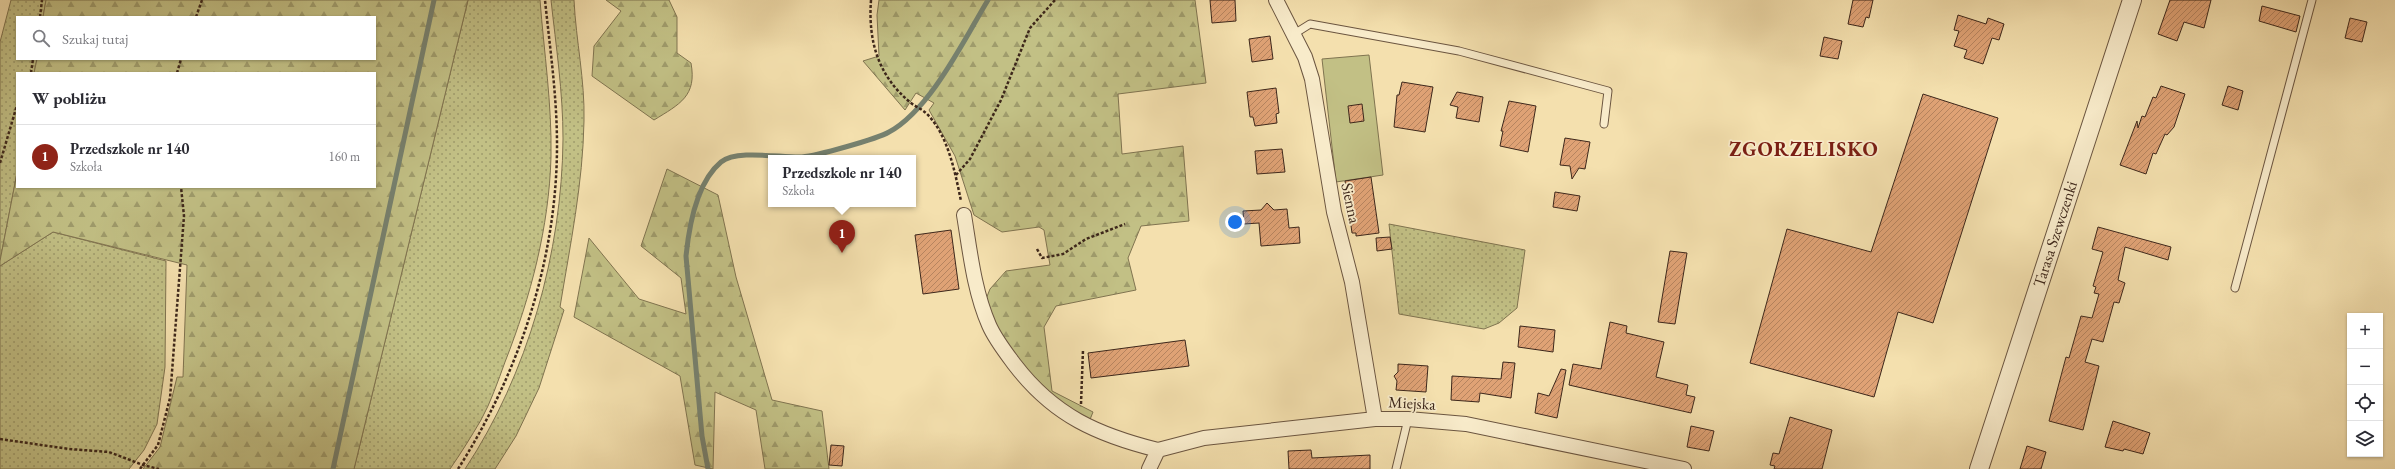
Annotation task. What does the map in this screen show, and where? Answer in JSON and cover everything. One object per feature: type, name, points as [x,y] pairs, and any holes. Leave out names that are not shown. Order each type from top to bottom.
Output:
[{"type":"street","name":"Sienna","points":[[1276,0],[1305,57],[1312,79],[1334,212],[1344,246],[1352,282],[1375,419]]},
{"type":"street","name":"Tarasa Szewczenki","points":[[1979,469],[2132,0]]},
{"type":"street","points":[[964,215],[977,290],[989,325],[1005,352],[1037,391],[1053,405],[1079,422],[1115,439],[1158,450],[1149,469]]},
{"type":"street","name":"Miejska","points":[[1158,450],[1204,438],[1375,419],[1408,419],[1466,424],[1684,469]]},
{"type":"lane","points":[[2235,288],[2312,0]]},
{"type":"lane","points":[[1294,34],[1310,24],[1451,50],[1608,91],[1604,124]]},
{"type":"lane","points":[[1396,469],[1408,419]]},
{"type":"path","points":[[40,16],[42,0]]},
{"type":"path","points":[[196,16],[202,0]]},
{"type":"path","points":[[458,469],[480,432],[516,359],[544,260],[553,205],[557,147],[553,68],[545,0]]},
{"type":"path","points":[[871,0],[870,20],[877,59],[895,86],[911,104],[927,114],[944,139],[956,176],[964,215]]},
{"type":"path","points":[[956,176],[970,159],[1001,100],[1030,28],[1056,0]]},
{"type":"path","points":[[31,72],[33,60]]},
{"type":"path","points":[[177,72],[181,60]]},
{"type":"path","points":[[0,163],[16,109]]},
{"type":"path","points":[[140,469],[158,445],[170,398],[184,216],[181,188]]},
{"type":"path","points":[[1037,249],[1042,258],[1063,254],[1086,239],[1125,224]]},
{"type":"path","points":[[1079,422],[1083,350]]},
{"type":"path","points":[[0,438],[69,449],[109,452],[143,465],[159,469]]},
{"type":"green space","points":[[11,0],[46,0],[43,16],[16,16],[16,60],[37,60],[34,72],[16,72],[16,178],[0,261],[0,42]]},
{"type":"green space","points":[[46,0],[468,0],[354,469],[143,469],[160,447],[177,377],[183,377],[187,265],[53,232],[0,266],[0,261],[16,178],[16,188],[376,188],[376,72],[34,72],[37,60],[376,60],[376,16],[43,16]]},
{"type":"green space","points":[[468,0],[540,0],[549,98],[551,157],[547,209],[537,261],[523,312],[491,399],[481,420],[450,469],[354,469]]},
{"type":"green space","points":[[551,0],[574,0],[584,106],[583,144],[579,191],[560,307],[564,310],[539,388],[516,436],[495,469],[465,469],[487,432],[507,393],[523,353],[537,311],[548,268],[556,225],[561,182],[563,121]]},
{"type":"green space","points":[[606,0],[669,0],[677,17],[677,53],[691,63],[691,84],[689,91],[679,104],[654,120],[592,76],[594,46],[621,11]]},
{"type":"green space","points":[[879,0],[1195,0],[1206,83],[1118,94],[1122,154],[1183,146],[1189,221],[1141,226],[1128,258],[1136,290],[1056,306],[1044,327],[1052,391],[1093,412],[1089,422],[1040,389],[994,324],[986,299],[990,289],[1006,271],[1050,265],[1044,230],[1039,227],[1002,232],[974,215],[955,156],[929,110],[934,103],[916,93],[905,110],[863,61],[879,56],[877,15]]},
{"type":"green space","points":[[1369,55],[1383,175],[1336,182],[1322,59]]},
{"type":"green space","points":[[667,169],[718,195],[736,277],[772,400],[822,411],[829,469],[765,469],[756,410],[715,392],[713,469],[695,465],[680,376],[574,317],[589,238],[639,299],[686,314],[681,278],[641,246]]},
{"type":"green space","points":[[1389,224],[1525,250],[1517,308],[1499,323],[1484,329],[1399,314]]},
{"type":"green space","points":[[53,232],[166,261],[165,367],[157,424],[144,450],[129,469],[0,469],[0,266]]},
{"type":"building","points":[[1210,0],[1235,0],[1236,21],[1212,23]]},
{"type":"building","points":[[1853,0],[1873,0],[1869,18],[1866,17],[1863,27],[1848,24]]},
{"type":"building","points":[[2170,0],[2211,0],[2204,28],[2184,22],[2177,41],[2158,34]]},
{"type":"building","points":[[2262,6],[2300,16],[2296,32],[2259,21]]},
{"type":"building","points":[[1958,15],[1986,24],[1988,18],[2004,24],[1999,40],[1992,38],[1983,64],[1964,58],[1967,50],[1954,46],[1959,31],[1954,30]]},
{"type":"building","points":[[2350,18],[2367,22],[2362,42],[2345,38]]},
{"type":"building","points":[[1270,36],[1273,59],[1252,62],[1249,39]]},
{"type":"building","points":[[1824,37],[1842,41],[1838,59],[1820,56]]},
{"type":"building","points":[[1402,82],[1433,87],[1425,132],[1394,127],[1397,95],[1399,95]]},
{"type":"building","points":[[2161,86],[2185,94],[2174,127],[2167,135],[2165,134],[2156,154],[2153,153],[2146,174],[2120,165],[2137,121],[2138,128],[2142,116],[2145,117],[2153,97],[2156,98]]},
{"type":"building","points":[[2228,86],[2243,91],[2238,110],[2222,105]]},
{"type":"building","points":[[1276,88],[1279,113],[1276,114],[1277,123],[1255,126],[1253,117],[1250,117],[1247,92]]},
{"type":"building","points":[[1457,92],[1483,97],[1479,122],[1456,118],[1458,107],[1450,105]]},
{"type":"building","points":[[1923,94],[1998,118],[1933,323],[1898,312],[1874,397],[1750,363],[1787,229],[1871,252]]},
{"type":"building","points":[[1509,101],[1536,106],[1528,152],[1500,146],[1503,131],[1501,131]]},
{"type":"building","points":[[1362,104],[1364,121],[1350,123],[1348,106]]},
{"type":"building","points":[[1565,138],[1590,142],[1585,169],[1579,168],[1572,179],[1570,166],[1560,165]]},
{"type":"building","points":[[1282,149],[1285,172],[1257,174],[1255,151]]},
{"type":"building","points":[[1371,177],[1379,233],[1356,236],[1356,233],[1352,233],[1345,181]]},
{"type":"building","points":[[1555,192],[1580,196],[1577,211],[1553,207]]},
{"type":"building","points":[[1267,203],[1274,210],[1287,209],[1289,228],[1299,227],[1300,243],[1261,246],[1259,223],[1244,224],[1243,211],[1261,210]]},
{"type":"building","points":[[2098,227],[2171,247],[2168,260],[2125,247],[2118,280],[2125,283],[2119,303],[2114,302],[2103,342],[2092,339],[2085,362],[2099,366],[2083,430],[2049,421],[2066,357],[2069,358],[2081,316],[2092,318],[2099,294],[2094,293],[2096,287],[2093,286],[2103,252],[2092,249]]},
{"type":"building","points":[[951,230],[959,289],[923,294],[915,235]]},
{"type":"building","points":[[1390,237],[1392,249],[1377,251],[1376,238]]},
{"type":"building","points":[[1670,251],[1687,253],[1675,324],[1658,322]]},
{"type":"building","points":[[1610,322],[1627,326],[1626,333],[1664,342],[1656,377],[1688,385],[1686,395],[1695,397],[1691,413],[1569,385],[1573,364],[1601,369]]},
{"type":"building","points":[[1520,326],[1555,330],[1553,352],[1518,347]]},
{"type":"building","points":[[1185,340],[1189,366],[1091,378],[1088,353]]},
{"type":"building","points":[[1503,362],[1515,363],[1511,398],[1480,393],[1479,402],[1451,400],[1452,376],[1501,379]]},
{"type":"building","points":[[1398,364],[1428,366],[1426,392],[1396,390],[1397,381],[1394,376],[1398,372]]},
{"type":"building","points":[[1561,369],[1566,370],[1557,418],[1535,413],[1538,393],[1549,396]]},
{"type":"building","points":[[1790,417],[1832,430],[1822,469],[1774,469],[1775,466],[1770,465],[1773,453],[1779,454]]},
{"type":"building","points":[[2113,421],[2150,433],[2143,454],[2124,449],[2123,451],[2105,447]]},
{"type":"building","points":[[1691,426],[1714,431],[1709,451],[1687,447]]},
{"type":"building","points":[[831,445],[844,446],[842,466],[829,465]]},
{"type":"building","points":[[2027,446],[2046,452],[2041,469],[2020,469]]},
{"type":"building","points":[[1311,450],[1312,458],[1370,455],[1370,469],[1289,469],[1288,451]]},
{"type":"waterway","points":[[333,469],[434,0]]},
{"type":"waterway","points":[[813,155],[860,143],[889,132],[904,122],[918,108],[945,73],[988,0]]},
{"type":"waterway","points":[[708,469],[702,436],[686,256],[689,231],[700,193],[706,181],[721,162],[728,158],[737,156],[768,155]]},
{"type":"place","name":"Przedszkole nr 140","points":[[842,253]]},
{"type":"district","name":"ZGORZELISKO","points":[[1804,149]]}]
